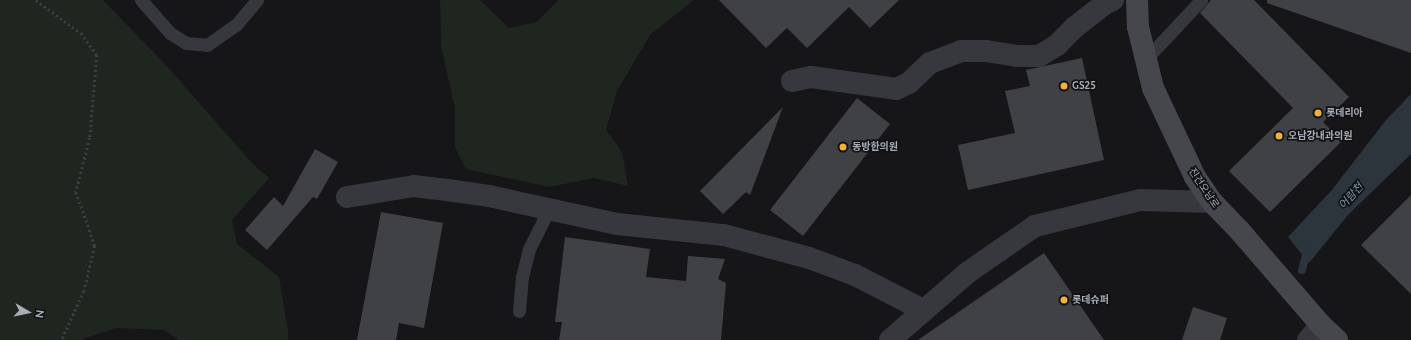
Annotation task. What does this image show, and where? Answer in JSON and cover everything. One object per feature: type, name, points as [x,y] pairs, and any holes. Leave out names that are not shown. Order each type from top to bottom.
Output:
[{"type":"main road","name":"진건오남로","points":[[1137,0],[1138,27],[1153,88],[1195,177],[1212,202],[1239,230],[1315,332],[1337,340]]},
{"type":"street","points":[[792,81],[811,77],[896,89],[909,84],[930,63],[961,51],[986,51],[1017,56],[1039,56],[1057,45],[1075,27],[1104,4],[1113,0]]},
{"type":"street","points":[[347,197],[414,186],[489,196],[617,224],[724,235],[759,243],[810,258],[855,275],[923,310]]},
{"type":"street","points":[[890,340],[967,273],[1035,226],[1140,200],[1212,202]]},
{"type":"lane","points":[[141,0],[170,33],[186,43],[207,45],[236,25],[257,0]]},
{"type":"lane","points":[[1146,59],[1201,0]]},
{"type":"lane","points":[[519,311],[522,277],[528,249],[549,209]]},
{"type":"path","points":[[36,0],[81,33],[98,55],[90,138],[76,192],[96,246],[84,291],[62,340]]},
{"type":"shaded area","points":[[0,0],[103,0],[163,62],[253,164],[269,178],[232,220],[237,244],[279,277],[288,331],[288,340],[178,340],[165,330],[116,328],[80,340],[0,340]]},
{"type":"shaded area","points":[[440,0],[480,0],[509,28],[537,22],[559,0],[694,0],[650,35],[617,91],[606,130],[622,152],[628,186],[594,178],[549,187],[466,169],[455,147],[455,108],[441,46]]},
{"type":"water","points":[[1411,94],[1411,154],[1348,215],[1309,263],[1288,237],[1331,191],[1386,120]]},
{"type":"building","points":[[719,0],[899,0],[870,28],[849,7],[807,48],[787,28],[766,48]]},
{"type":"building","points":[[1211,0],[1254,0],[1349,97],[1323,122],[1342,141],[1270,212],[1229,171],[1293,108],[1200,13]]},
{"type":"building","points":[[1267,0],[1411,0],[1411,53],[1267,3]]},
{"type":"building","points":[[1082,58],[1104,160],[968,190],[958,145],[1015,133],[1005,91],[1030,86],[1026,70]]},
{"type":"building","points":[[857,98],[890,124],[803,236],[770,210]]},
{"type":"building","points":[[783,107],[750,195],[746,192],[723,214],[700,191]]},
{"type":"building","points":[[315,149],[338,162],[317,199],[313,197],[267,250],[245,230],[274,197],[283,206]]},
{"type":"building","points":[[1411,195],[1411,294],[1361,245]]},
{"type":"building","points":[[381,212],[443,223],[424,328],[399,323],[396,340],[357,340]]},
{"type":"building","points":[[565,237],[650,249],[646,277],[686,281],[688,256],[725,259],[718,279],[726,283],[721,340],[559,340],[562,322],[555,322]]},
{"type":"building","points":[[1044,253],[1104,340],[918,340]]},
{"type":"building","points":[[1193,307],[1227,318],[1220,340],[1182,340]]},
{"type":"waterway","name":"어람천","points":[[1302,270],[1308,247]]},
{"type":"place","name":"GS25","points":[[1064,86]]},
{"type":"place","name":"롯데리아","points":[[1318,113]]},
{"type":"place","name":"오남강내과의원","points":[[1279,136]]},
{"type":"place","name":"동방한의원","points":[[843,147]]},
{"type":"place","name":"롯데슈퍼","points":[[1064,300]]}]
